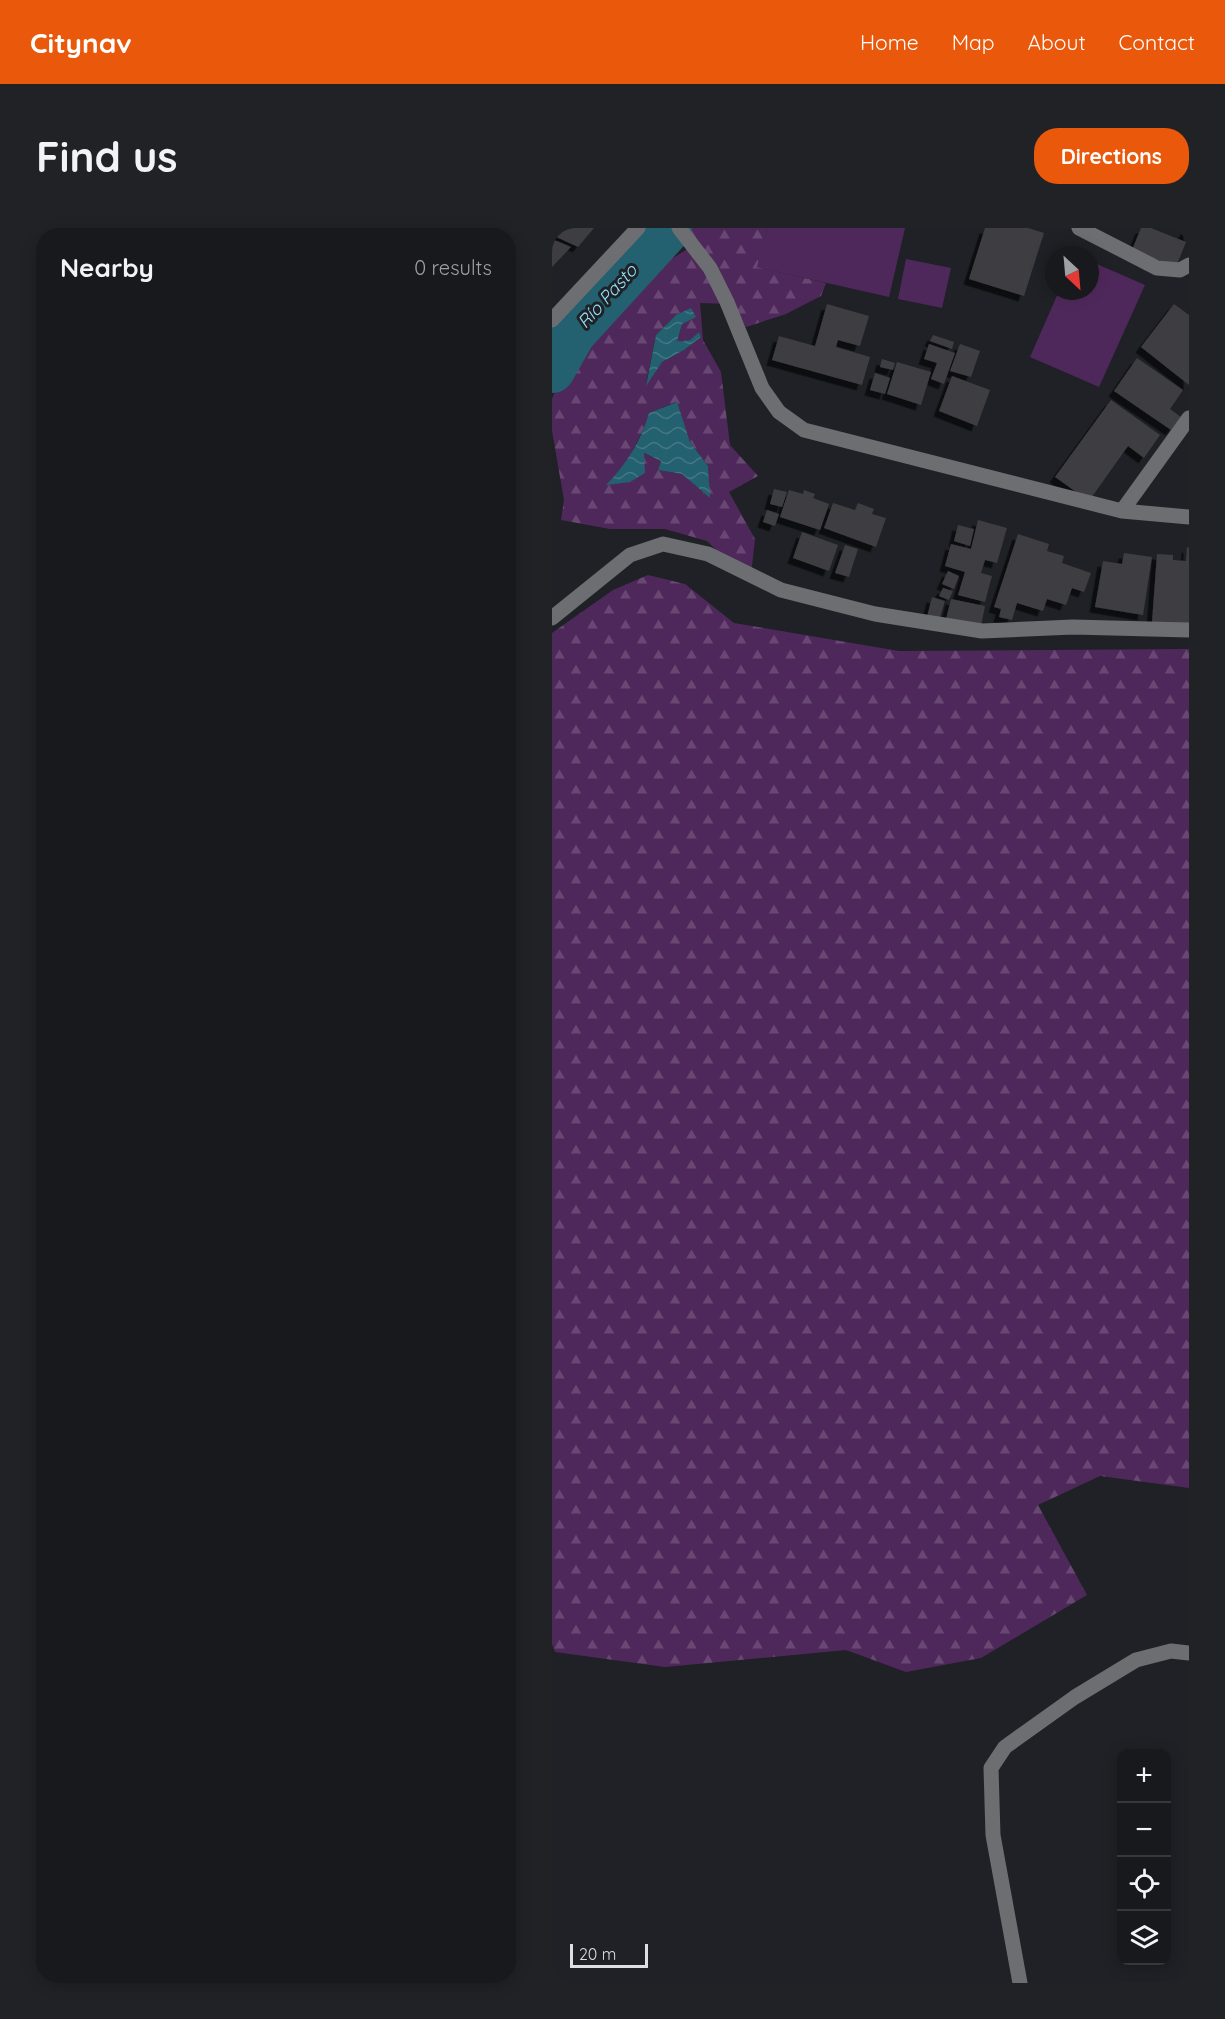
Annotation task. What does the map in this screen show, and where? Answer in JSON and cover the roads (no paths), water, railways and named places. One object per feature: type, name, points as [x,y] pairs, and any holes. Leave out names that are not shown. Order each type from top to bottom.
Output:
[{"type":"street","points":[[552,320],[638,228]]},
{"type":"street","points":[[679,228],[710,268],[728,302],[762,388],[779,412],[804,430],[1122,511],[1189,517]]},
{"type":"street","points":[[1078,228],[1157,268],[1179,270],[1189,265]]},
{"type":"street","points":[[1122,511],[1189,418]]},
{"type":"street","points":[[552,618],[630,555],[663,544],[708,554],[781,590],[886,616],[982,632],[1073,627],[1189,630]]},
{"type":"street","points":[[1020,1983],[993,1835],[991,1767],[1005,1747],[1075,1697],[1136,1660],[1171,1651],[1189,1653]]},
{"type":"water","points":[[691,308],[696,317],[682,324],[677,342],[690,340],[699,332],[701,337],[662,362],[646,386],[656,335],[676,315]]},
{"type":"water","points":[[677,402],[690,442],[708,466],[710,498],[682,474],[658,470],[661,461],[644,453],[645,473],[630,482],[606,485],[632,452],[649,413]]},
{"type":"waterway","name":"Río Pasto","points":[[552,370],[573,333],[669,228]]}]
